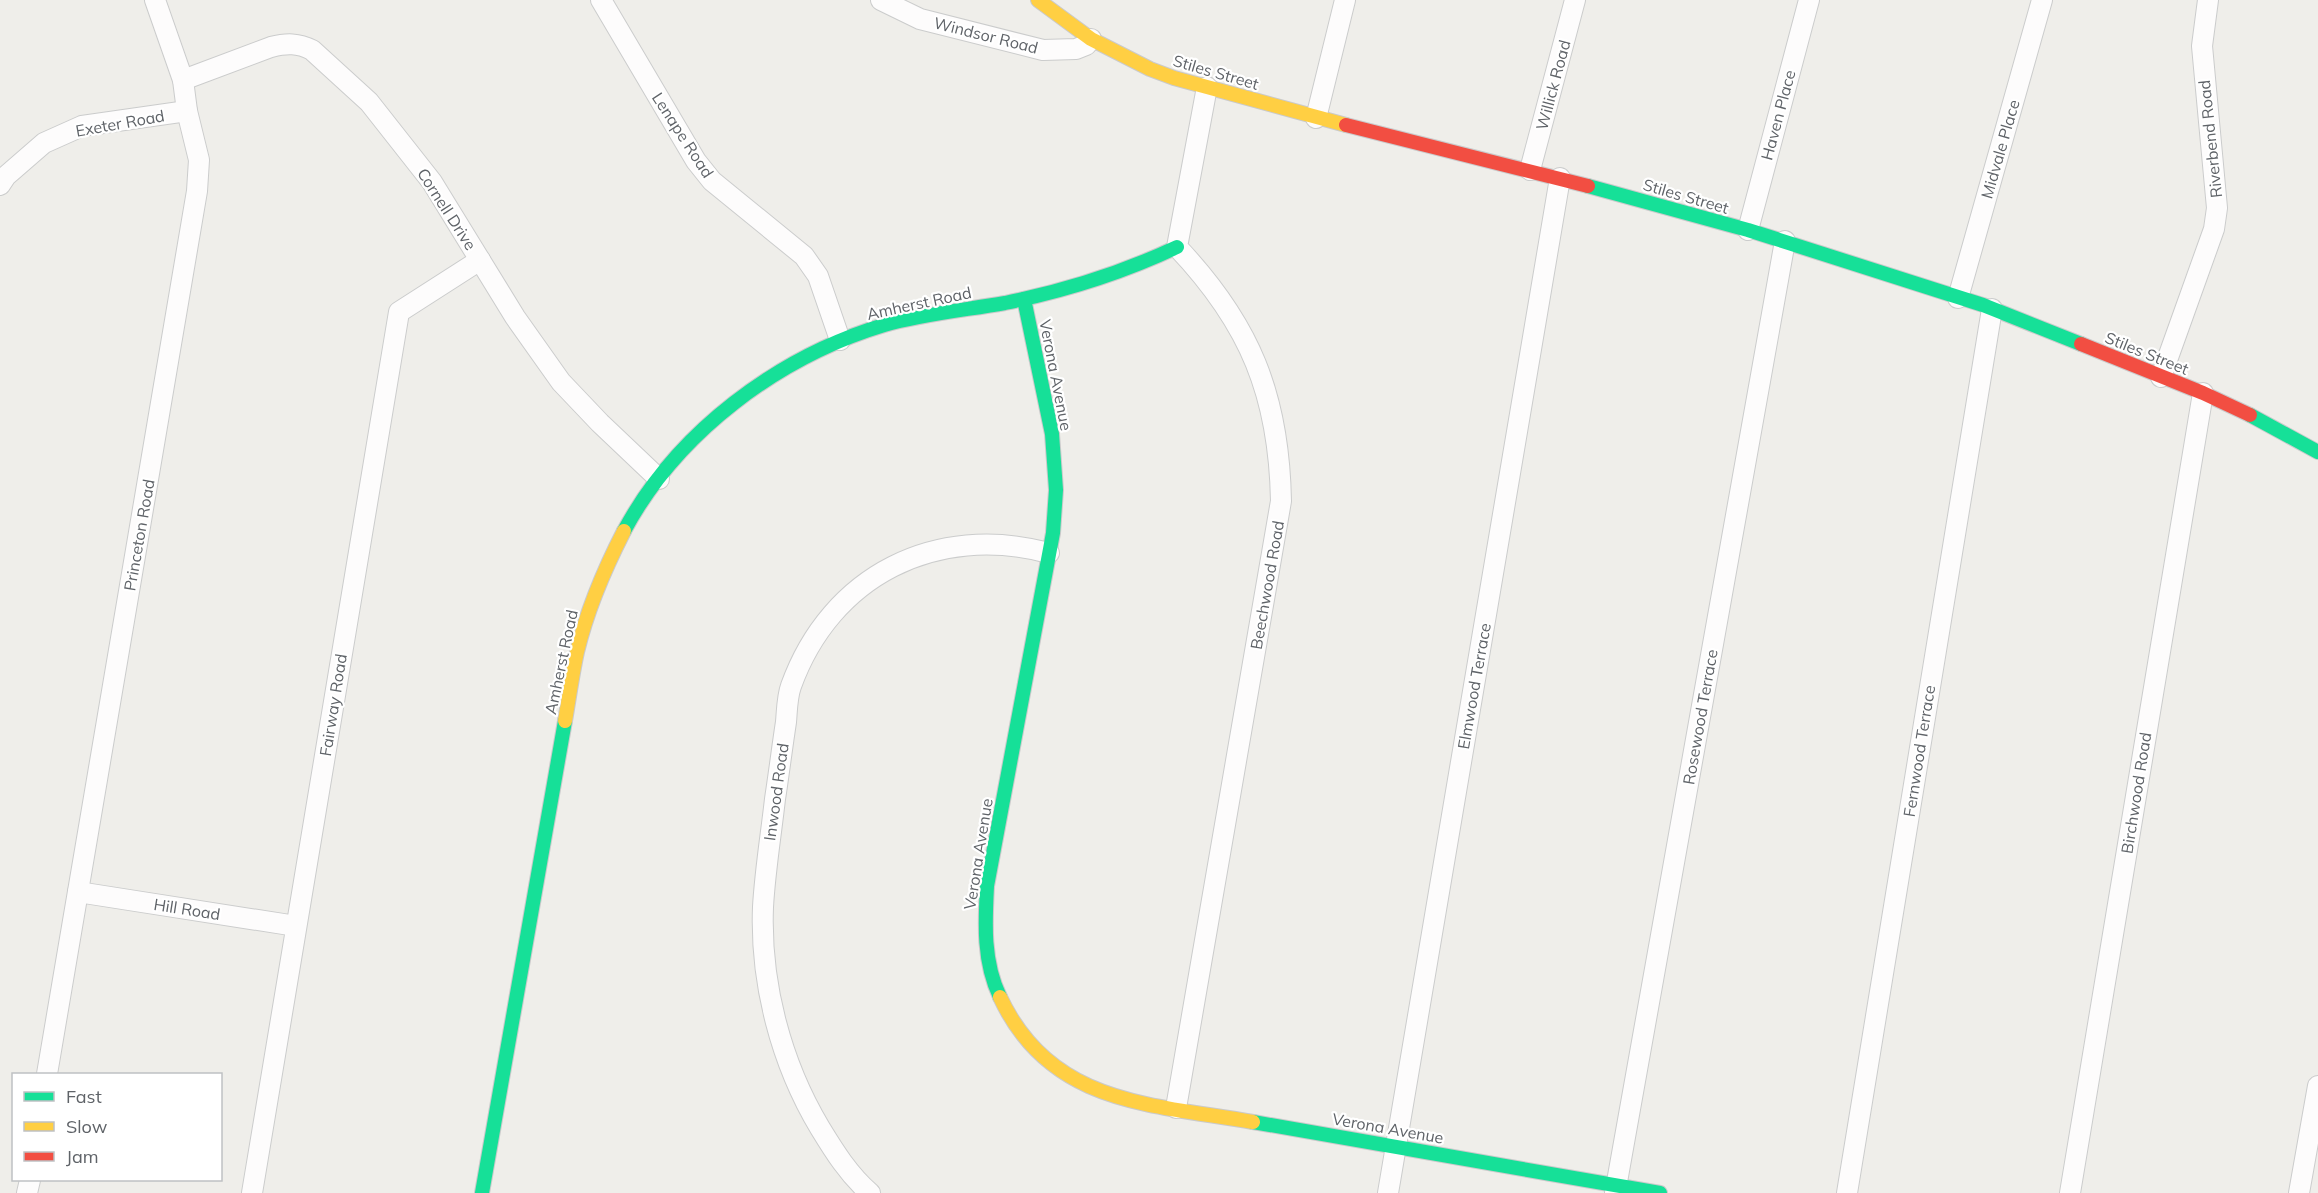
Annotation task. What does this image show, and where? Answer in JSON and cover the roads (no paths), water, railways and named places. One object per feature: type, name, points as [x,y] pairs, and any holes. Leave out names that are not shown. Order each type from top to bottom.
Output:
[{"type":"street","name":"Princeton Road","points":[[47,1073],[197,191],[199,160],[187,111],[183,80],[155,0]]},
{"type":"street","name":"Lenape Road","points":[[601,0],[696,161],[706,174],[804,256],[818,276],[840,340]]},
{"type":"street","name":"Windsor Road","points":[[881,0],[920,19],[1043,50],[1076,49],[1086,45],[1091,39]]},
{"type":"street","name":"Stiles Street","points":[[1038,0],[1091,39],[1150,69],[1316,118],[1530,170],[1785,241],[1992,309],[2203,393],[2316,445]]},
{"type":"street","points":[[1316,118],[1345,0]]},
{"type":"street","name":"Willick Road","points":[[1530,170],[1575,0]]},
{"type":"street","name":"Haven Place","points":[[1748,230],[1809,0]]},
{"type":"street","name":"Midvale Place","points":[[1958,298],[2042,0]]},
{"type":"street","name":"Riverbend Road","points":[[2161,376],[2214,229],[2217,208],[2202,46],[2208,0]]},
{"type":"street","name":"Cornell Drive","points":[[183,80],[286,43],[302,45],[312,50],[369,102],[432,182],[515,317],[561,382],[659,479]]},
{"type":"street","points":[[1177,247],[1207,87]]},
{"type":"street","name":"Exeter Road","points":[[0,185],[6,176],[44,143],[82,126],[187,111]]},
{"type":"street","name":"Elmwood Terrace","points":[[1388,1193],[1560,178]]},
{"type":"street","name":"Rosewood Terrace","points":[[1615,1189],[1785,241]]},
{"type":"street","name":"Amherst Road","points":[[482,1193],[577,652],[591,604],[609,561],[631,520],[659,479],[696,437],[722,413],[759,385],[799,360],[840,340],[885,325],[1024,299],[1140,265],[1177,247]]},
{"type":"street","name":"Beechwood Road","points":[[1176,1108],[1281,501],[1281,466],[1276,432],[1257,365],[1225,303],[1177,247]]},
{"type":"street","name":"Fairway Road","points":[[252,1193],[399,312],[480,260]]},
{"type":"street","name":"Verona Avenue","points":[[1024,299],[1052,434],[1056,490],[1049,553],[987,886],[983,933],[989,969],[1002,1005],[1011,1021],[1034,1050],[1048,1063],[1063,1074],[1096,1091],[1114,1097],[1396,1146],[1615,1189],[1660,1193]]},
{"type":"street","name":"Fernwood Terrace","points":[[1847,1193],[1992,309]]},
{"type":"street","name":"Birchwood Road","points":[[2070,1193],[2203,393]]},
{"type":"street","name":"Inwood Road","points":[[870,1193],[860,1184],[834,1150],[812,1114],[786,1055],[770,994],[764,952],[763,909],[790,689],[806,651],[833,612],[865,583],[902,561],[965,544],[1008,544],[1049,553]]},
{"type":"street","name":"Hill Road","points":[[78,892],[296,926]]},
{"type":"street","points":[[2299,1193],[2318,1086]]}]
